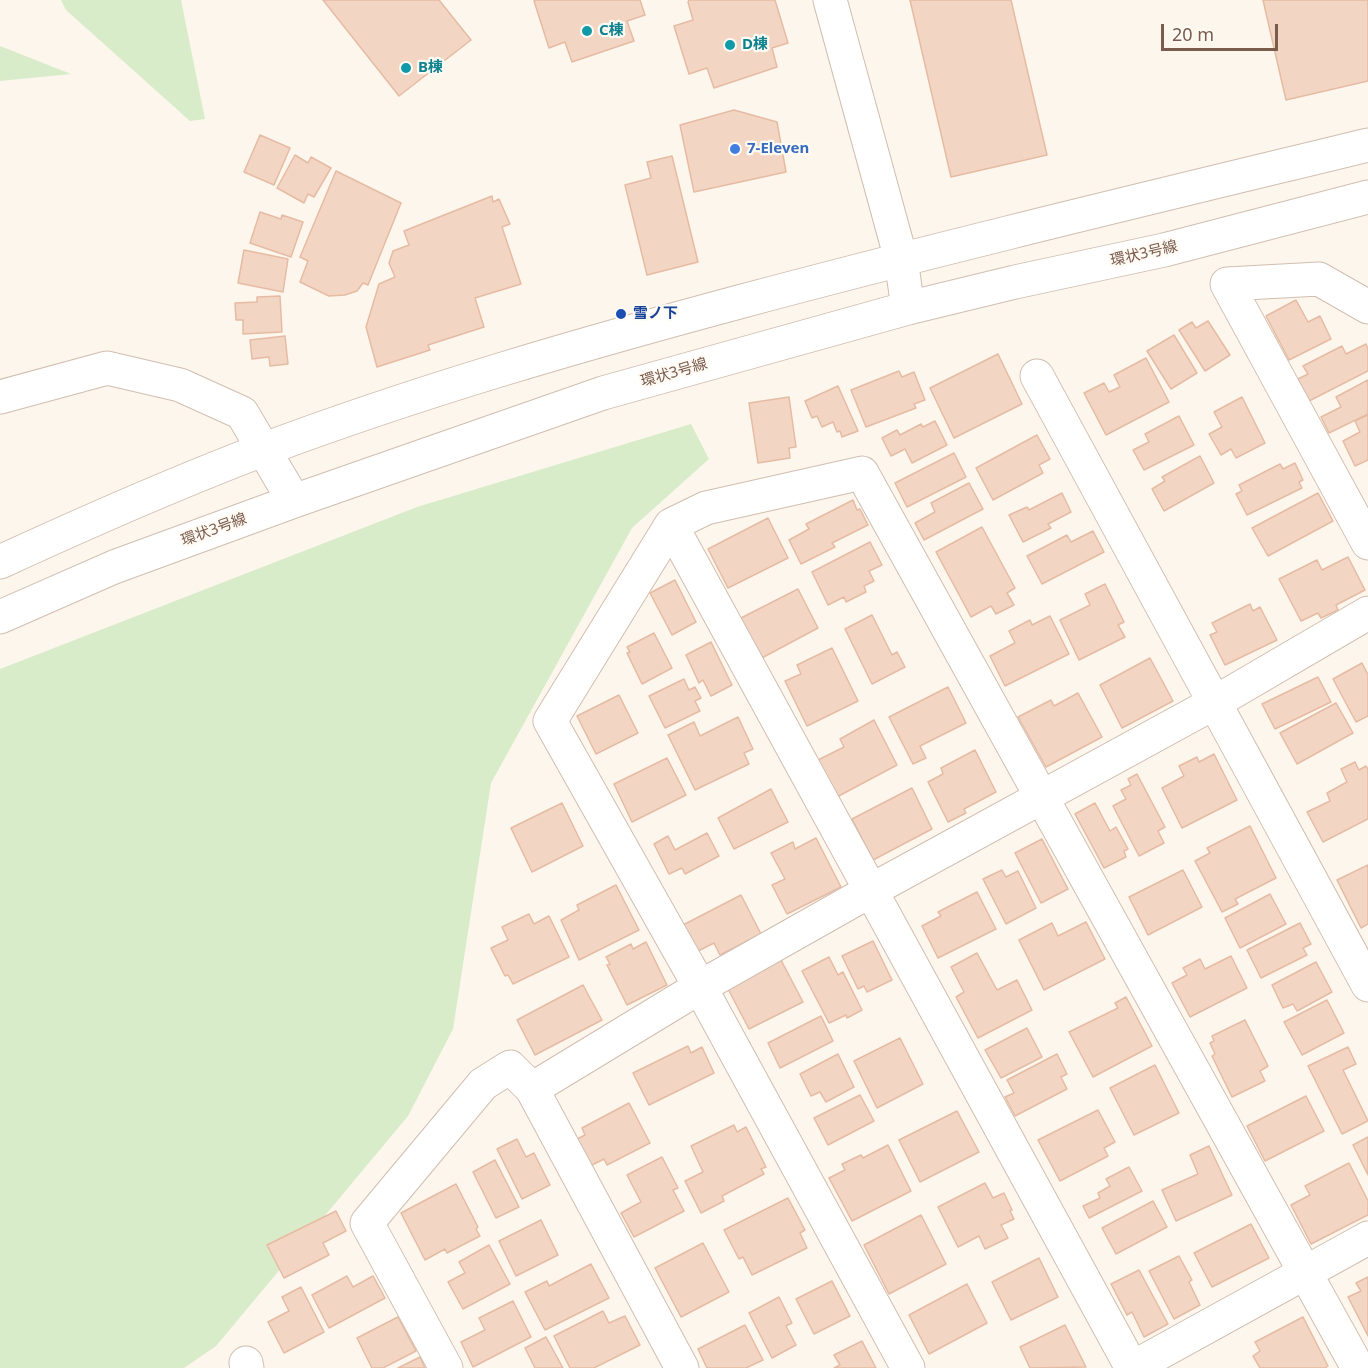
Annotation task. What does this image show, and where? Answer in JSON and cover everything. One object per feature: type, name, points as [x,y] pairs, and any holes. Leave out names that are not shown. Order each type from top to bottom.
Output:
[{"type":"street","points":[[830,0],[901,259],[908,308]]},
{"type":"street","points":[[0,562],[78,526],[264,450],[414,397],[578,345],[901,259],[1368,145]]},
{"type":"street","name":"環状3号線","points":[[0,616],[114,567],[294,501],[603,393],[908,308],[1164,250],[1368,197]]},
{"type":"street","points":[[1368,307],[1319,279],[1227,284],[1368,543]]},
{"type":"street","points":[[0,397],[107,368],[180,385],[242,413],[294,501]]},
{"type":"street","points":[[1037,376],[1368,985]]},
{"type":"street","points":[[908,1368],[700,987],[550,721],[671,525],[706,508],[861,473],[1358,1368]]},
{"type":"street","points":[[671,525],[1132,1368],[1368,1238]]},
{"type":"street","points":[[532,1089],[700,987],[870,891],[1214,703],[1368,613]]},
{"type":"street","points":[[446,1368],[367,1223],[483,1084],[510,1067],[532,1089],[682,1368]]},
{"type":"green space","points":[[61,0],[181,0],[205,119],[190,121],[66,10]]},
{"type":"green space","points":[[0,46],[71,74],[0,81]]},
{"type":"green space","points":[[691,424],[709,459],[632,528],[491,783],[453,1029],[408,1116],[216,1346],[184,1368],[0,1368],[0,669],[417,507]]},
{"type":"building","name":"B棟","points":[[323,0],[439,0],[471,40],[399,96]]},
{"type":"building","name":"C棟","points":[[640,0],[645,15],[627,21],[634,41],[572,62],[565,42],[549,48],[534,1]]},
{"type":"building","name":"D棟","points":[[689,0],[775,0],[788,43],[772,48],[777,67],[714,88],[707,68],[689,74],[674,26],[693,20]]},
{"type":"building","points":[[910,0],[1011,0],[1047,155],[951,177]]},
{"type":"building","points":[[1263,0],[1368,0],[1368,81],[1286,100]]},
{"type":"building","points":[[734,110],[777,122],[786,172],[694,192],[680,125]]},
{"type":"building","points":[[260,135],[290,148],[274,185],[244,172]]},
{"type":"building","points":[[295,155],[308,163],[311,157],[331,168],[314,197],[308,194],[304,203],[277,188]]},
{"type":"building","points":[[672,156],[698,262],[647,275],[625,185],[651,178],[647,162]]},
{"type":"building","points":[[336,171],[401,203],[368,285],[363,283],[357,291],[345,295],[329,296],[300,282],[308,261],[300,257]]},
{"type":"building","points":[[492,196],[493,202],[499,199],[510,224],[502,227],[521,284],[475,298],[484,327],[428,345],[430,350],[377,367],[366,327],[379,284],[395,277],[389,263],[393,251],[409,245],[404,231]]},
{"type":"building","points":[[260,212],[281,219],[282,215],[303,222],[291,257],[250,243]]},
{"type":"building","points":[[244,250],[288,259],[283,292],[238,283]]},
{"type":"building","points":[[280,296],[282,332],[243,334],[243,320],[236,320],[235,303],[257,302],[257,297]]},
{"type":"building","points":[[1296,300],[1308,322],[1320,316],[1331,339],[1289,360],[1266,316]]},
{"type":"building","points":[[1208,321],[1230,355],[1205,371],[1179,330],[1192,322],[1196,328]]},
{"type":"building","points":[[1174,335],[1197,373],[1171,389],[1147,351]]},
{"type":"building","points":[[285,336],[288,364],[270,366],[269,357],[252,359],[250,340]]},
{"type":"building","points":[[1366,344],[1368,371],[1309,401],[1298,379],[1308,374],[1303,366],[1342,346],[1346,354]]},
{"type":"building","points":[[998,354],[1022,404],[954,438],[930,388]]},
{"type":"building","points":[[1146,358],[1169,402],[1106,435],[1084,393],[1104,383],[1109,392],[1120,387],[1114,375]]},
{"type":"building","points":[[899,371],[902,377],[914,372],[925,400],[914,404],[916,408],[866,427],[851,390]]},
{"type":"building","points":[[1368,380],[1368,414],[1329,433],[1321,417],[1341,407],[1336,397]]},
{"type":"building","points":[[838,386],[858,431],[842,437],[833,422],[822,427],[817,416],[812,418],[805,401]]},
{"type":"building","points":[[789,397],[796,447],[789,448],[790,458],[758,463],[749,403]]},
{"type":"building","points":[[1242,397],[1265,443],[1236,458],[1231,449],[1221,455],[1209,434],[1222,427],[1214,412]]},
{"type":"building","points":[[1368,415],[1368,460],[1355,466],[1343,441],[1360,432],[1355,421]]},
{"type":"building","points":[[1179,416],[1194,445],[1144,470],[1133,450],[1149,442],[1145,434]]},
{"type":"building","points":[[935,421],[947,445],[912,463],[905,449],[891,456],[882,438],[897,430],[900,435],[921,424],[923,427]]},
{"type":"building","points":[[1037,435],[1050,459],[1039,465],[1043,473],[993,500],[976,468]]},
{"type":"building","points":[[954,453],[966,477],[907,507],[895,483]]},
{"type":"building","points":[[1200,456],[1214,483],[1164,511],[1152,489],[1165,481],[1162,477]]},
{"type":"building","points":[[1295,463],[1303,480],[1299,482],[1302,488],[1247,515],[1236,494],[1242,491],[1239,485],[1280,464],[1283,469]]},
{"type":"building","points":[[969,483],[983,509],[924,540],[915,523],[935,512],[931,503]]},
{"type":"building","points":[[1062,493],[1071,512],[1048,524],[1051,528],[1023,542],[1009,515],[1027,507],[1029,510]]},
{"type":"building","points":[[1318,493],[1333,521],[1268,556],[1252,528]]},
{"type":"building","points":[[853,500],[868,525],[832,543],[835,547],[801,564],[789,540],[809,529],[806,524]]},
{"type":"building","points":[[768,518],[788,558],[728,588],[708,549]]},
{"type":"building","points":[[982,527],[1015,588],[1007,593],[1014,605],[996,614],[991,606],[971,617],[936,552]]},
{"type":"building","points":[[1093,531],[1104,552],[1042,584],[1027,556],[1067,535],[1071,542]]},
{"type":"building","points":[[870,542],[882,565],[869,571],[874,581],[864,586],[866,592],[846,602],[844,597],[828,605],[812,572]]},
{"type":"building","points":[[1348,557],[1365,590],[1336,605],[1338,610],[1321,618],[1318,613],[1301,621],[1279,579],[1317,560],[1322,570]]},
{"type":"building","points":[[675,580],[696,622],[672,635],[650,593]]},
{"type":"building","points":[[1105,584],[1124,622],[1118,625],[1125,637],[1079,660],[1060,620],[1090,605],[1085,594]]},
{"type":"building","points":[[798,589],[818,628],[758,660],[737,620]]},
{"type":"building","points":[[1250,604],[1253,611],[1260,607],[1277,640],[1225,665],[1210,635],[1217,632],[1212,623]]},
{"type":"building","points":[[872,615],[892,655],[897,652],[905,667],[872,684],[845,629]]},
{"type":"building","points":[[1050,616],[1069,654],[1005,686],[990,656],[1015,643],[1009,631],[1030,620],[1032,625]]},
{"type":"building","points":[[654,633],[672,668],[642,684],[627,653],[630,652],[627,647]]},
{"type":"building","points":[[711,642],[732,685],[711,696],[703,680],[699,683],[686,655]]},
{"type":"building","points":[[832,648],[858,701],[807,726],[785,681],[801,674],[797,665]]},
{"type":"building","points":[[1150,658],[1173,701],[1122,728],[1100,685]]},
{"type":"building","points":[[1362,663],[1368,675],[1368,716],[1356,722],[1333,679]]},
{"type":"building","points":[[1318,677],[1331,702],[1275,729],[1262,704]]},
{"type":"building","points":[[684,679],[689,690],[695,687],[701,698],[695,701],[700,711],[665,728],[649,696]]},
{"type":"building","points":[[948,687],[966,723],[920,746],[926,758],[913,764],[889,717]]},
{"type":"building","points":[[1078,693],[1102,737],[1046,767],[1018,717],[1051,700],[1054,706]]},
{"type":"building","points":[[619,695],[638,733],[596,754],[577,716]]},
{"type":"building","points":[[1336,703],[1353,733],[1297,764],[1280,733]]},
{"type":"building","points":[[738,717],[753,749],[744,753],[749,764],[695,790],[668,735],[694,722],[700,736]]},
{"type":"building","points":[[874,720],[897,765],[835,798],[816,761],[844,747],[840,739]]},
{"type":"building","points":[[975,750],[996,792],[964,809],[966,813],[948,822],[928,782],[943,774],[941,768]]},
{"type":"building","points":[[1214,754],[1237,800],[1182,828],[1162,788],[1184,776],[1179,766],[1197,757],[1199,762]]},
{"type":"building","points":[[667,758],[686,795],[632,822],[614,784]]},
{"type":"building","points":[[1355,762],[1359,770],[1366,766],[1368,769],[1368,819],[1323,842],[1307,812],[1330,801],[1327,793],[1347,782],[1341,769]]},
{"type":"building","points":[[1137,774],[1165,827],[1158,831],[1164,843],[1139,856],[1113,806],[1126,799],[1121,790],[1131,785],[1128,779]]},
{"type":"building","points":[[912,788],[932,829],[873,860],[852,819]]},
{"type":"building","points":[[771,789],[788,822],[734,849],[718,818]]},
{"type":"building","points":[[562,803],[583,846],[532,872],[511,828]]},
{"type":"building","points":[[1095,803],[1110,831],[1116,827],[1128,849],[1124,851],[1126,857],[1104,868],[1075,814]]},
{"type":"building","points":[[1250,826],[1276,878],[1235,899],[1238,904],[1222,912],[1195,861],[1210,853],[1207,848]]},
{"type":"building","points":[[707,833],[719,856],[685,874],[682,868],[669,874],[654,844],[668,836],[675,850]]},
{"type":"building","points":[[816,838],[841,887],[787,914],[772,885],[785,879],[771,853],[793,842],[795,849]]},
{"type":"building","points":[[1042,839],[1068,889],[1041,903],[1015,853]]},
{"type":"building","points":[[1368,865],[1368,924],[1361,928],[1337,880]]},
{"type":"building","points":[[1002,870],[1006,877],[1018,871],[1036,908],[1006,924],[983,879]]},
{"type":"building","points":[[1183,870],[1202,907],[1148,935],[1129,897]]},
{"type":"building","points":[[616,885],[639,930],[579,960],[561,920],[579,910],[577,905]]},
{"type":"building","points":[[977,892],[996,929],[938,958],[922,926],[941,916],[938,912]]},
{"type":"building","points":[[1270,894],[1286,924],[1240,948],[1225,918]]},
{"type":"building","points":[[741,895],[761,934],[720,955],[714,943],[696,952],[683,925]]},
{"type":"building","points":[[529,914],[534,924],[549,916],[569,957],[513,984],[508,975],[505,976],[491,948],[508,940],[502,927]]},
{"type":"building","points":[[1086,922],[1105,959],[1044,990],[1019,940],[1052,923],[1058,936]]},
{"type":"building","points":[[1300,923],[1311,944],[1303,948],[1307,955],[1261,978],[1247,950]]},
{"type":"building","points":[[873,941],[892,980],[867,992],[864,986],[858,989],[842,956]]},
{"type":"building","points":[[646,942],[667,985],[627,1005],[607,965],[610,964],[606,957],[631,944],[633,949]]},
{"type":"building","points":[[977,953],[997,990],[1017,980],[1032,1010],[978,1038],[956,997],[964,992],[951,967]]},
{"type":"building","points":[[1231,956],[1247,988],[1190,1017],[1172,983],[1187,975],[1183,968],[1200,959],[1205,969]]},
{"type":"building","points":[[829,957],[838,975],[843,972],[862,1010],[847,1018],[846,1015],[829,1023],[802,971]]},
{"type":"building","points":[[781,960],[803,1002],[749,1029],[727,987]]},
{"type":"building","points":[[1316,962],[1332,992],[1297,1011],[1293,1004],[1283,1008],[1272,985]]},
{"type":"building","points":[[583,985],[602,1020],[535,1055],[517,1020]]},
{"type":"building","points":[[1126,997],[1152,1046],[1093,1077],[1069,1032],[1118,1008],[1115,1003]]},
{"type":"building","points":[[1327,1000],[1344,1033],[1302,1055],[1284,1022]]},
{"type":"building","points":[[821,1016],[833,1041],[780,1068],[768,1043]]},
{"type":"building","points":[[1245,1020],[1268,1066],[1260,1071],[1265,1081],[1232,1097],[1212,1056],[1215,1054],[1210,1043],[1214,1041],[1212,1036]]},
{"type":"building","points":[[1027,1028],[1042,1057],[1001,1078],[985,1050]]},
{"type":"building","points":[[900,1038],[923,1084],[877,1108],[854,1061]]},
{"type":"building","points":[[688,1046],[691,1053],[702,1047],[714,1073],[649,1105],[633,1073]]},
{"type":"building","points":[[1348,1047],[1356,1064],[1343,1070],[1368,1121],[1342,1134],[1308,1066]]},
{"type":"building","points":[[838,1054],[854,1087],[826,1102],[820,1092],[811,1096],[800,1074]]},
{"type":"building","points":[[1057,1054],[1067,1074],[1061,1077],[1067,1089],[1015,1116],[1005,1097],[1014,1093],[1007,1080]]},
{"type":"building","points":[[1155,1065],[1179,1113],[1134,1135],[1110,1088]]},
{"type":"building","points":[[860,1095],[874,1121],[828,1145],[814,1118]]},
{"type":"building","points":[[1306,1096],[1324,1131],[1265,1161],[1247,1126]]},
{"type":"building","points":[[629,1103],[650,1143],[607,1165],[604,1159],[590,1166],[577,1139],[585,1135],[582,1128]]},
{"type":"building","points":[[1098,1110],[1115,1142],[1104,1148],[1108,1156],[1060,1181],[1038,1140]]},
{"type":"building","points":[[957,1111],[979,1152],[920,1182],[899,1140]]},
{"type":"building","points":[[734,1125],[737,1132],[746,1127],[766,1167],[761,1169],[764,1174],[722,1196],[724,1201],[701,1213],[685,1181],[703,1172],[691,1146]]},
{"type":"building","points":[[1368,1137],[1368,1175],[1353,1145]]},
{"type":"building","points":[[517,1139],[526,1157],[534,1153],[550,1185],[522,1199],[497,1149]]},
{"type":"building","points":[[888,1145],[911,1191],[852,1221],[829,1178],[845,1170],[842,1164],[861,1155],[863,1158]]},
{"type":"building","points":[[1209,1146],[1232,1195],[1176,1221],[1162,1190],[1198,1174],[1190,1155]]},
{"type":"building","points":[[662,1157],[678,1188],[673,1190],[684,1211],[634,1237],[621,1213],[641,1202],[627,1175]]},
{"type":"building","points":[[495,1160],[519,1207],[496,1218],[473,1172]]},
{"type":"building","points":[[1349,1163],[1368,1201],[1368,1215],[1311,1244],[1291,1205],[1310,1195],[1305,1186]]},
{"type":"building","points":[[1129,1167],[1142,1191],[1089,1218],[1083,1206],[1100,1198],[1098,1193],[1110,1186],[1106,1179]]},
{"type":"building","points":[[985,1183],[993,1198],[1004,1193],[1012,1210],[1010,1211],[1014,1219],[1001,1225],[1008,1238],[985,1249],[979,1236],[958,1247],[938,1207]]},
{"type":"building","points":[[456,1184],[478,1227],[476,1229],[480,1236],[447,1253],[445,1249],[425,1260],[401,1213]]},
{"type":"building","points":[[788,1198],[805,1230],[800,1233],[807,1248],[752,1275],[743,1257],[739,1259],[724,1230]]},
{"type":"building","points":[[1153,1201],[1167,1227],[1116,1254],[1102,1228]]},
{"type":"building","points":[[336,1211],[346,1231],[323,1243],[329,1255],[284,1278],[267,1245]]},
{"type":"building","points":[[921,1215],[946,1264],[889,1294],[864,1245]]},
{"type":"building","points":[[541,1220],[558,1255],[516,1276],[499,1241]]},
{"type":"building","points":[[1251,1224],[1269,1258],[1212,1287],[1194,1253]]},
{"type":"building","points":[[703,1243],[729,1292],[681,1317],[655,1268]]},
{"type":"building","points":[[489,1245],[510,1284],[463,1309],[448,1282],[465,1273],[459,1262]]},
{"type":"building","points":[[1179,1256],[1192,1280],[1189,1282],[1200,1305],[1174,1319],[1149,1271]]},
{"type":"building","points":[[1039,1258],[1058,1297],[1011,1320],[992,1282]]},
{"type":"building","points":[[591,1264],[609,1298],[545,1330],[525,1292],[547,1281],[549,1286]]},
{"type":"building","points":[[1139,1270],[1168,1324],[1144,1337],[1132,1312],[1127,1315],[1111,1284]]},
{"type":"building","points":[[347,1276],[353,1287],[373,1276],[385,1298],[329,1328],[312,1295]]},
{"type":"building","points":[[1368,1277],[1368,1336],[1348,1297],[1361,1291],[1356,1283]]},
{"type":"building","points":[[832,1281],[850,1316],[814,1334],[796,1299]]},
{"type":"building","points":[[967,1284],[987,1323],[929,1354],[909,1315]]},
{"type":"building","points":[[301,1287],[324,1332],[284,1353],[268,1322],[289,1311],[282,1297]]},
{"type":"building","points":[[779,1297],[792,1323],[786,1326],[796,1345],[772,1358],[749,1313]]},
{"type":"building","points":[[513,1301],[531,1337],[473,1367],[461,1342],[485,1330],[479,1318]]},
{"type":"building","points":[[603,1311],[609,1323],[625,1316],[640,1345],[594,1368],[570,1368],[554,1336]]},
{"type":"building","points":[[398,1317],[416,1351],[383,1368],[372,1368],[357,1338]]},
{"type":"building","points":[[1303,1317],[1328,1366],[1325,1368],[1260,1368],[1253,1356],[1260,1351],[1255,1342]]},
{"type":"building","points":[[745,1325],[763,1360],[746,1368],[707,1368],[698,1349]]},
{"type":"building","points":[[1065,1325],[1086,1367],[1030,1368],[1020,1347]]},
{"type":"building","points":[[546,1337],[563,1368],[535,1368],[525,1348]]},
{"type":"building","points":[[862,1341],[876,1368],[834,1368],[840,1365],[834,1355]]},
{"type":"building","points":[[420,1357],[425,1368],[398,1368]]},
{"type":"place","name":"C棟","points":[[587,31]]},
{"type":"place","name":"D棟","points":[[730,45]]},
{"type":"place","name":"B棟","points":[[406,68]]},
{"type":"place","name":"7-Eleven","points":[[735,149]]},
{"type":"place","name":"雪ノ下","points":[[621,314]]}]
